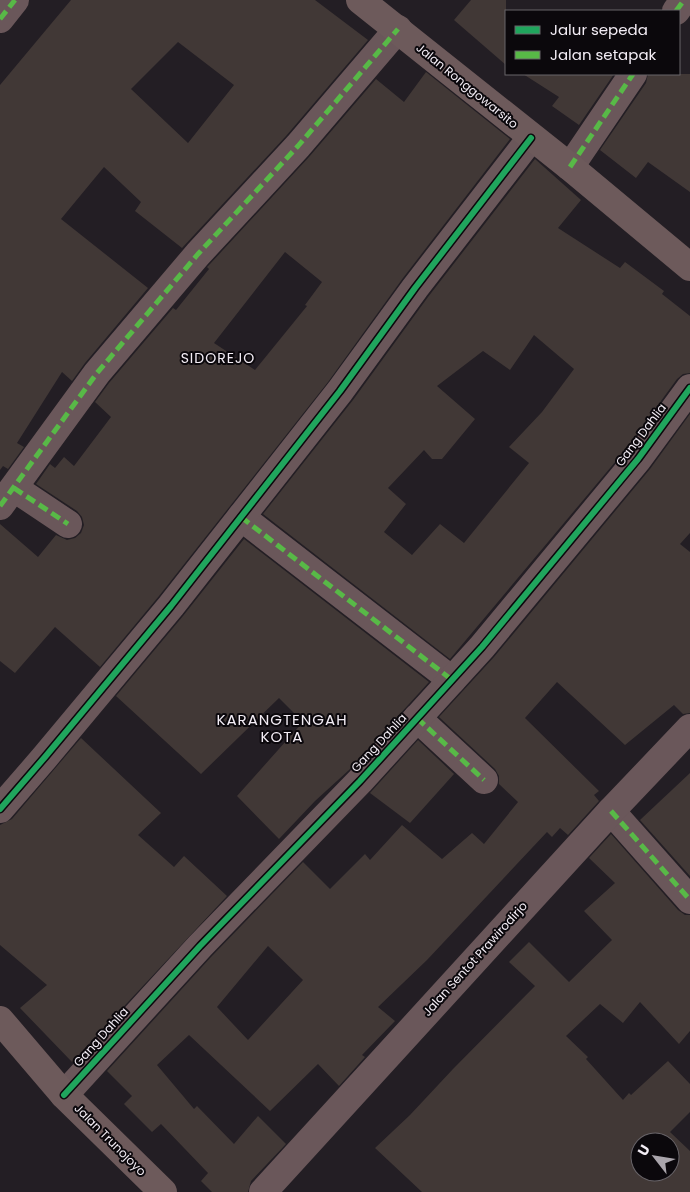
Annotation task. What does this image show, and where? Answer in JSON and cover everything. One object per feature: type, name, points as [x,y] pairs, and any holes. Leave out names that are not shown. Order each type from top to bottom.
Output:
[{"type":"street","points":[[0,19],[15,0]]},
{"type":"street","name":"Jalan Ronggowarsito","points":[[360,0],[531,138],[570,167],[690,267]]},
{"type":"street","points":[[68,524],[7,497],[97,373],[198,254],[298,146],[398,29]]},
{"type":"street","points":[[570,167],[632,75]]},
{"type":"street","points":[[0,808],[52,750],[171,606],[340,391],[421,281],[531,138]]},
{"type":"street","name":"Gang Dahlia","points":[[64,1095],[200,946],[360,781],[482,647],[638,459],[690,388]]},
{"type":"street","points":[[241,517],[452,680]]},
{"type":"street","points":[[417,718],[484,780]]},
{"type":"street","name":"Jalan Sentot Prawirodirjo","points":[[263,1192],[611,811],[690,728]]},
{"type":"street","points":[[611,811],[690,900]]},
{"type":"street","name":"Jalan Trunojoyo","points":[[0,1020],[64,1095],[163,1192]]},
{"type":"building","points":[[71,0],[315,0],[368,40],[286,136],[182,248],[135,211],[141,202],[104,167],[61,219],[148,288],[72,381],[62,372],[17,443],[24,447],[8,469],[3,466],[0,470],[0,85]],"holes":[[[178,42],[234,85],[188,143],[131,89]]]},
{"type":"building","points":[[471,0],[506,0],[505,64],[454,20]]},
{"type":"building","points":[[426,72],[510,139],[403,278],[328,382],[159,596],[100,667],[55,627],[15,673],[0,661],[0,524],[38,557],[56,535],[67,540],[75,538],[81,533],[84,525],[82,517],[77,511],[36,484],[50,464],[55,468],[64,457],[74,466],[111,417],[95,402],[109,383],[173,308],[176,310],[209,269],[207,267],[309,157],[376,79],[404,102]],"holes":[[[285,252],[322,282],[305,305],[307,306],[255,370],[214,343]]]},
{"type":"building","points":[[690,74],[690,192],[648,162],[636,178],[600,150],[646,83],[648,75]]},
{"type":"building","points":[[525,75],[613,75],[579,125],[552,106],[559,97]]},
{"type":"building","points":[[535,159],[581,200],[558,228],[620,268],[625,262],[664,291],[662,294],[690,316],[690,373],[683,374],[677,379],[626,449],[450,659],[263,514],[353,400],[428,297]],"holes":[[[534,335],[574,369],[542,412],[509,447],[529,463],[464,543],[440,524],[412,555],[384,532],[406,504],[388,488],[424,450],[432,459],[442,459],[475,419],[437,386],[483,351],[510,370]]]},
{"type":"building","points":[[690,414],[690,533],[680,544],[690,552],[690,713],[683,714],[674,705],[625,745],[557,682],[525,718],[599,791],[594,795],[599,801],[568,835],[560,828],[552,837],[547,832],[427,960],[378,1007],[395,1021],[362,1055],[365,1057],[339,1086],[318,1064],[270,1111],[189,1035],[157,1065],[194,1109],[197,1106],[234,1144],[258,1116],[286,1144],[251,1181],[248,1192],[212,1192],[201,1181],[208,1173],[161,1124],[152,1132],[124,1104],[132,1096],[107,1071],[211,957],[303,862],[330,889],[365,854],[370,860],[402,825],[442,859],[472,833],[484,844],[518,802],[499,784],[499,776],[495,769],[439,717],[494,657],[650,469]],"holes":[[[268,946],[303,980],[248,1040],[217,1007]]]},
{"type":"building","points":[[244,539],[429,682],[349,770],[315,801],[279,839],[237,796],[303,722],[279,698],[201,774],[116,696]]},
{"type":"building","points":[[81,738],[161,813],[138,835],[174,867],[184,856],[227,896],[72,1062],[20,1008],[47,985],[0,945],[0,825],[12,819]]},
{"type":"building","points":[[418,740],[454,774],[410,823],[370,793]]},
{"type":"building","points":[[690,773],[690,876],[640,820]]},
{"type":"building","points":[[611,834],[678,910],[685,915],[690,915],[690,1031],[679,1044],[640,1002],[623,1023],[600,1004],[566,1036],[588,1057],[586,1059],[623,1100],[668,1061],[690,1084],[690,1112],[670,1132],[630,1132],[630,1182],[680,1182],[680,1142],[690,1151],[690,1192],[422,1192],[375,1148],[410,1115],[535,986],[509,962],[529,942],[569,982],[612,940],[584,911],[615,883],[589,858]]},
{"type":"marked path","points":[[0,19],[15,0]]},
{"type":"marked path","points":[[677,10],[684,0]]},
{"type":"marked path","points":[[0,506],[97,373],[198,254],[298,146],[398,29]]},
{"type":"marked path","points":[[570,167],[632,75]]},
{"type":"marked path","points":[[14,488],[68,524]]},
{"type":"marked path","points":[[241,517],[452,680]]},
{"type":"marked path","points":[[417,718],[484,780]]},
{"type":"marked path","points":[[611,811],[690,900]]},
{"type":"cycle path","points":[[0,809],[171,606],[340,391],[415,288],[531,138]]},
{"type":"cycle path","points":[[64,1095],[200,946],[360,781],[482,647],[638,459],[690,388]]},
{"type":"district","name":"SIDOREJO","points":[[218,358]]},
{"type":"district","name":"KARANGTENGAH KOTA","points":[[282,728]]}]
